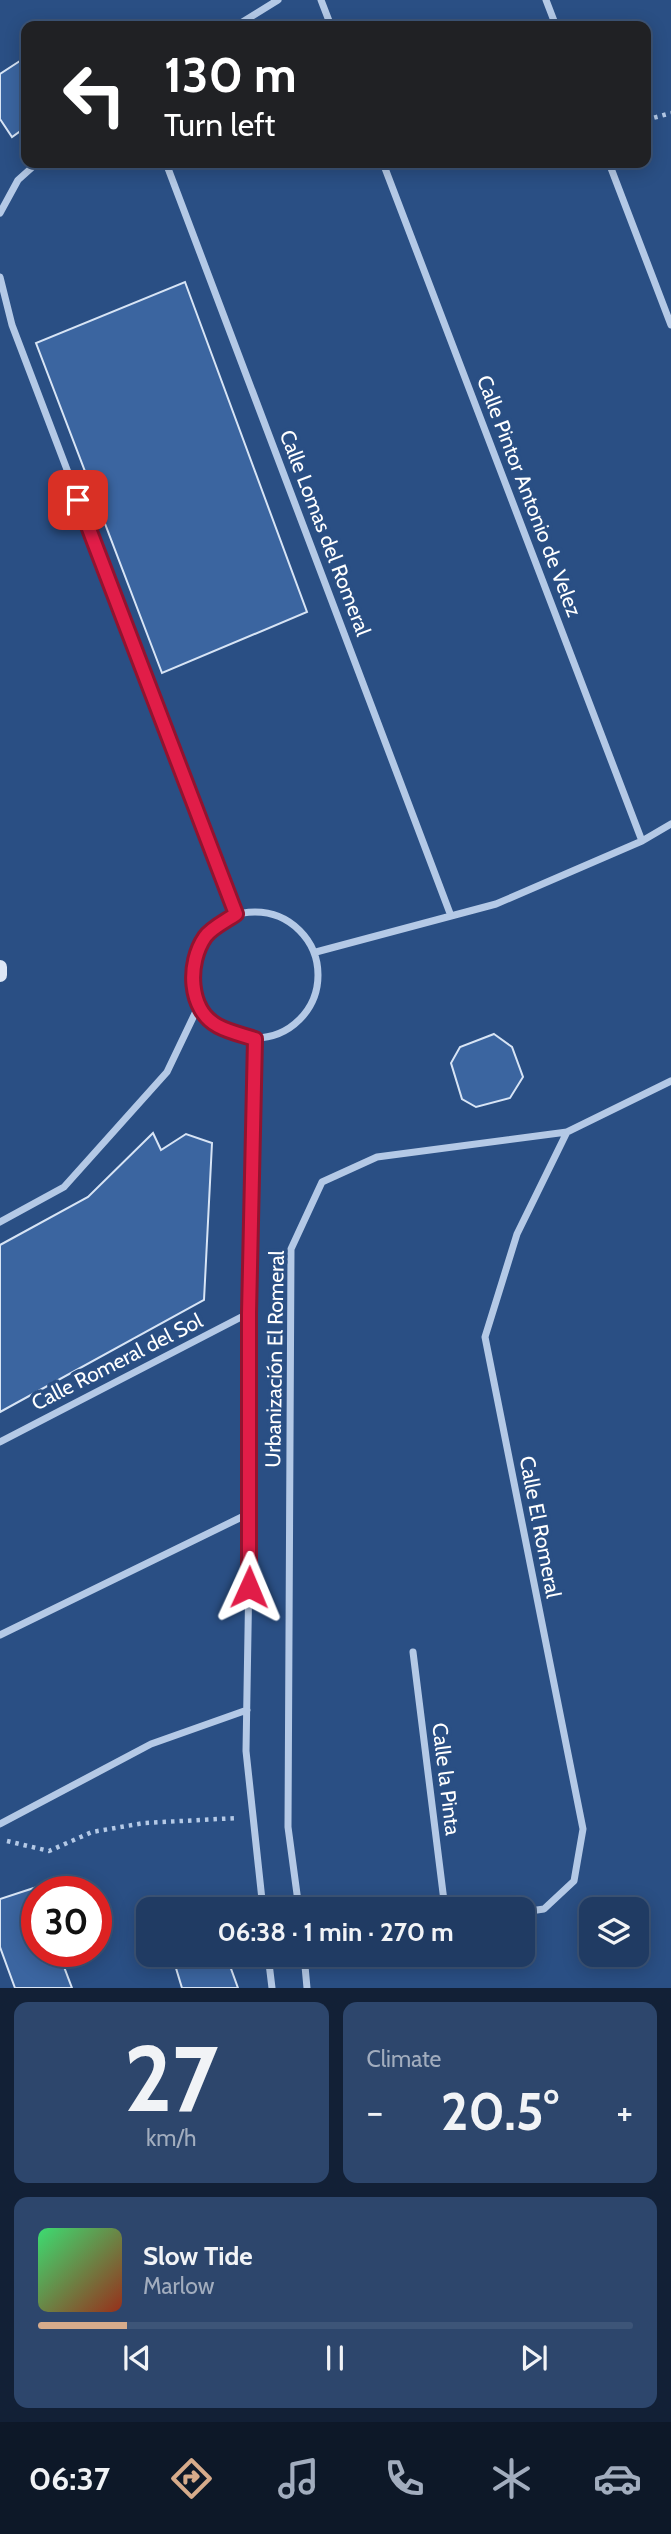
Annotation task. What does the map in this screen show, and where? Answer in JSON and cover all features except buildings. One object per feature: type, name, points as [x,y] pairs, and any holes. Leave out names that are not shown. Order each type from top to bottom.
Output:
[{"type":"street","points":[[244,21],[278,0]]},
{"type":"street","points":[[321,0],[329,21]]},
{"type":"street","points":[[546,0],[554,21]]},
{"type":"street","points":[[0,212],[18,180],[31,168]]},
{"type":"street","name":"Calle Lomas del Romeral","points":[[168,168],[450,916]]},
{"type":"street","name":"Calle Pintor Antonio de Velez","points":[[385,168],[642,841]]},
{"type":"street","points":[[611,168],[671,325]]},
{"type":"street","points":[[0,277],[12,325],[236,914]]},
{"type":"street","points":[[316,952],[496,904],[642,841],[671,824]]},
{"type":"street","points":[[248,911],[289,920],[316,952],[320,967],[306,1014],[280,1034],[255,1039],[216,1026],[199,1005],[192,983],[193,961],[205,935],[236,914],[248,911]]},
{"type":"street","points":[[0,967],[0,975]]},
{"type":"street","points":[[0,1222],[64,1187],[167,1072],[199,1005]]},
{"type":"street","points":[[255,1039],[249,1313],[250,1513],[246,1751],[262,1897]]},
{"type":"street","name":"Urbanización El Romeral","points":[[297,1897],[288,1827],[291,1249],[322,1182],[377,1157],[567,1132],[671,1081]]},
{"type":"street","name":"Calle El Romeral","points":[[535,1910],[544,1909],[574,1881],[583,1829],[485,1336],[517,1234],[567,1132]]},
{"type":"street","name":"Calle Romeral del Sol","points":[[0,1442],[249,1313]]},
{"type":"street","points":[[0,1635],[250,1513]]},
{"type":"street","name":"Calle la Pinta","points":[[413,1652],[444,1897]]},
{"type":"street","points":[[0,1824],[151,1744],[247,1710]]},
{"type":"street","points":[[269,1967],[272,1988]]},
{"type":"street","points":[[305,1967],[307,1988]]},
{"type":"path","points":[[651,119],[671,113]]},
{"type":"path","points":[[0,1838],[49,1851],[92,1832],[144,1823],[254,1817]]},
{"type":"route","points":[[78,500],[236,914],[205,935],[193,961],[192,983],[199,1005],[216,1026],[255,1039],[249,1313],[249,1587]]}]
